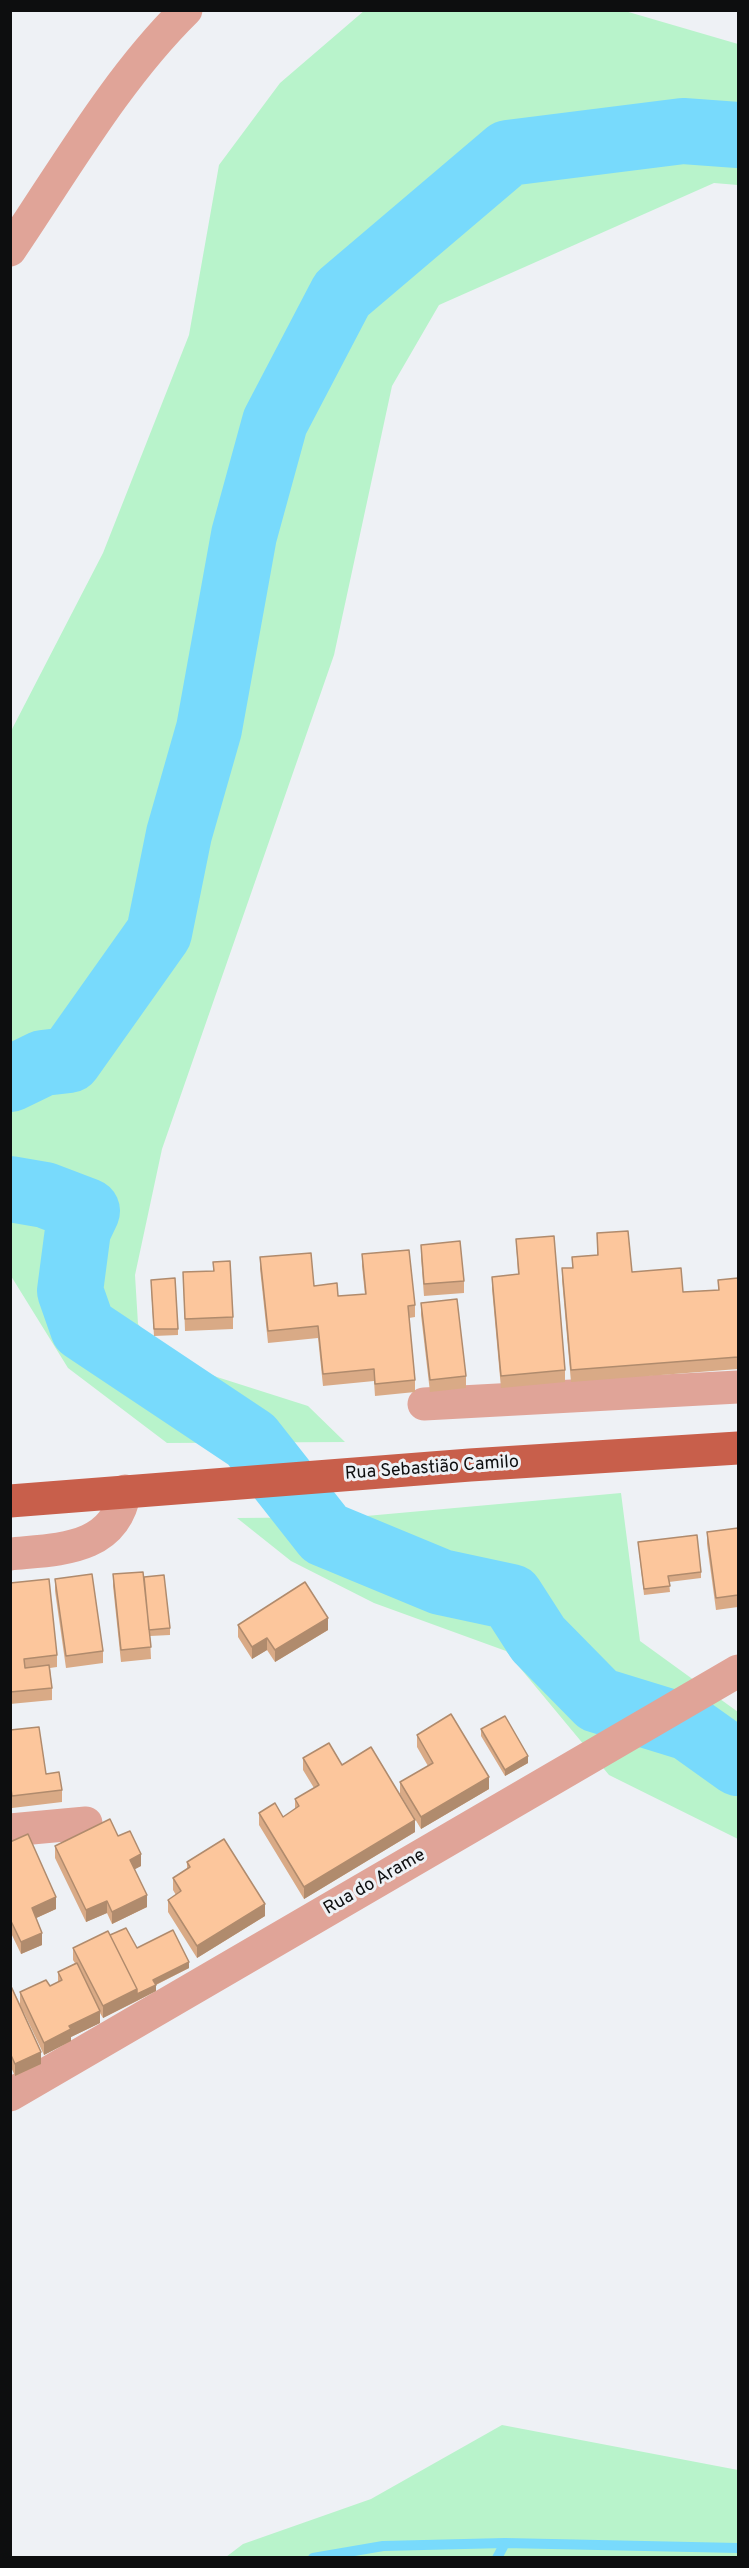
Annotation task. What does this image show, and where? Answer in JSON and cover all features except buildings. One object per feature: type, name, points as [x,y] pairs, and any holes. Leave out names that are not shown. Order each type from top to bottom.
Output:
[{"type":"main road","name":"Rua Sebastião Camilo","points":[[10,1501],[470,1465],[738,1448]]},
{"type":"street","points":[[10,250],[100,115],[160,35],[186,10]]},
{"type":"street","points":[[424,1404],[738,1387]]},
{"type":"street","points":[[10,1554],[72,1548],[94,1539],[123,1508],[125,1491]]},
{"type":"street","name":"Rua do Arame","points":[[10,2095],[738,1671]]},
{"type":"street","points":[[10,1830],[86,1823]]},
{"type":"green space","points":[[365,10],[625,11],[738,44],[738,185],[714,183],[439,305],[392,386],[334,655],[162,1149],[135,1275],[138,1324],[163,1354],[217,1377],[308,1406],[345,1442],[167,1443],[68,1368],[11,1276],[10,733],[103,553],[189,335],[219,165],[280,83]]},
{"type":"green space","points":[[621,1493],[640,1641],[738,1712],[738,1839],[609,1775],[506,1651],[374,1603],[291,1561],[237,1518],[355,1517]]},
{"type":"green space","points":[[502,2425],[738,2470],[738,2557],[226,2557],[243,2544],[371,2499]]},
{"type":"waterway","points":[[10,1079],[43,1063],[69,1060],[159,933],[179,834],[209,729],[244,535],[275,422],[342,294],[508,153],[683,131],[738,135]]},
{"type":"waterway","points":[[10,1189],[45,1195],[87,1211],[78,1230],[70,1291],[83,1328],[251,1440],[325,1534],[441,1582],[511,1597],[538,1639],[598,1700],[689,1728],[738,1763]]},
{"type":"waterway","points":[[313,2558],[383,2546],[505,2543]]},
{"type":"waterway","points":[[497,2558],[505,2543],[738,2548]]}]
